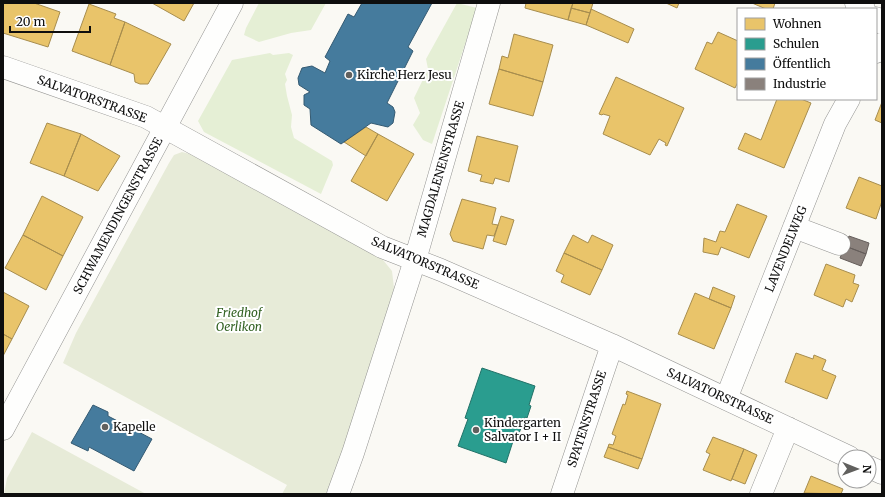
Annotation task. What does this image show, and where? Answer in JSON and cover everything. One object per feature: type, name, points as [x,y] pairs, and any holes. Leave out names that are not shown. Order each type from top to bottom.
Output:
[{"type":"street","name":"SCHWAMENDINGENSTRASSE","points":[[3,429],[232,3]]},
{"type":"street","name":"MAGDALENENSTRASSE","points":[[338,494],[353,453],[415,260],[489,3]]},
{"type":"street","name":"SALVATORSTRASSE","points":[[3,67],[146,117],[382,247],[441,270],[612,344],[837,451]]},
{"type":"street","name":"LAVENDELWEG","points":[[726,399],[835,124],[848,100]]},
{"type":"street","points":[[794,227],[839,244]]},
{"type":"street","name":"SPATENSTRASSE","points":[[562,494],[578,451],[612,344]]},
{"type":"street","points":[[761,494],[788,428]]},
{"type":"green space","points":[[259,3],[326,3],[311,30],[291,33],[259,42],[244,35]]},
{"type":"green space","points":[[457,3],[477,8],[432,144],[423,140],[413,125],[420,113],[414,98],[428,69],[426,59]]},
{"type":"green space","points":[[270,53],[273,55],[289,53],[293,55],[285,74],[287,80],[285,84],[292,115],[291,127],[294,138],[332,161],[333,165],[321,194],[204,132],[198,121],[232,60]]},
{"type":"green space","name":"Friedhof Oerlikon","points":[[182,152],[190,154],[383,260],[392,271],[394,288],[389,307],[329,494],[282,494],[287,485],[63,363],[76,333],[169,163],[174,155]]},
{"type":"green space","points":[[32,432],[146,494],[4,494],[7,478]]},
{"type":"building: Wohnen","points":[[3,3],[34,3],[60,12],[48,47],[3,33]]},
{"type":"building: Wohnen","points":[[152,3],[194,3],[184,21]]},
{"type":"building: Wohnen","points":[[526,3],[573,3],[568,20],[525,8]]},
{"type":"building: Wohnen","points":[[573,3],[593,3],[590,13],[571,8]]},
{"type":"building: Wohnen","points":[[666,3],[679,3],[677,8]]},
{"type":"building: Wohnen","points":[[752,3],[775,3],[773,8],[764,8]]},
{"type":"building: Wohnen","points":[[89,4],[116,14],[114,18],[125,22],[110,65],[72,51]]},
{"type":"building: Wohnen","points":[[571,8],[590,13],[586,25],[568,20]]},
{"type":"building: Wohnen","points":[[591,9],[634,29],[628,43],[586,25]]},
{"type":"building: Wohnen","points":[[125,22],[171,44],[148,84],[140,84],[135,82],[134,74],[110,65]]},
{"type":"building: Wohnen","points":[[718,32],[737,41],[737,84],[735,88],[695,69],[707,42],[712,44]]},
{"type":"building: Wohnen","points":[[514,34],[553,45],[543,82],[499,69],[502,56],[508,58]]},
{"type":"building: Wohnen","points":[[499,69],[543,82],[533,116],[489,104]]},
{"type":"building: Wohnen","points":[[616,77],[684,108],[667,146],[665,145],[666,143],[659,139],[650,155],[603,134],[610,116],[599,114]]},
{"type":"building: Wohnen","points":[[777,100],[804,100],[811,103],[784,168],[738,149],[745,133],[761,140]]},
{"type":"building: Wohnen","points":[[882,102],[882,123],[875,120]]},
{"type":"building: Wohnen","points":[[47,123],[81,134],[64,176],[30,163]]},
{"type":"building: Wohnen","points":[[366,127],[378,134],[366,156],[344,142]]},
{"type":"building: Wohnen","points":[[81,134],[120,156],[98,191],[64,176]]},
{"type":"building: Wohnen","points":[[378,134],[414,154],[387,201],[351,181]]},
{"type":"building: Wohnen","points":[[477,136],[518,146],[509,182],[495,178],[493,184],[480,181],[482,175],[468,171]]},
{"type":"building: Wohnen","points":[[859,177],[882,186],[882,201],[876,219],[846,208]]},
{"type":"building: Wohnen","points":[[42,196],[83,217],[63,256],[23,235]]},
{"type":"building: Wohnen","points":[[462,199],[496,208],[492,224],[498,225],[494,236],[487,235],[483,249],[453,241],[450,234]]},
{"type":"building: Wohnen","points":[[737,204],[767,216],[749,258],[721,247],[718,255],[703,252],[704,238],[716,242],[720,231],[725,232]]},
{"type":"building: Wohnen","points":[[501,216],[514,220],[506,245],[493,241]]},
{"type":"building: Wohnen","points":[[23,235],[63,256],[46,290],[5,268]]},
{"type":"building: Wohnen","points":[[573,235],[588,243],[592,235],[613,245],[602,270],[564,253]]},
{"type":"building: Wohnen","points":[[564,253],[602,270],[590,295],[561,282],[564,275],[556,271]]},
{"type":"building: Wohnen","points":[[826,264],[855,275],[853,283],[859,285],[852,302],[846,299],[843,307],[814,295]]},
{"type":"building: Wohnen","points":[[713,287],[735,296],[731,308],[709,299]]},
{"type":"building: Wohnen","points":[[3,292],[29,306],[12,339],[3,334]]},
{"type":"building: Wohnen","points":[[695,293],[731,308],[714,349],[678,334]]},
{"type":"building: Wohnen","points":[[3,334],[12,339],[3,356]]},
{"type":"building: Wohnen","points":[[796,353],[813,359],[814,355],[826,360],[822,370],[836,376],[827,399],[785,382]]},
{"type":"building: Wohnen","points":[[627,391],[661,404],[642,459],[608,447],[609,444],[613,445],[616,436],[612,434],[623,404],[625,405],[628,395],[626,394]]},
{"type":"building: Wohnen","points":[[713,437],[744,449],[731,481],[703,470],[710,454],[706,452]]},
{"type":"building: Wohnen","points":[[608,447],[642,459],[638,469],[604,457]]},
{"type":"building: Wohnen","points":[[744,449],[757,455],[745,484],[732,479]]},
{"type":"building: Wohnen","points":[[811,476],[837,487],[837,489],[843,489],[841,494],[804,493]]},
{"type":"building: Schulen","points":[[482,368],[535,386],[529,405],[531,406],[527,418],[525,417],[518,436],[515,435],[506,463],[458,446],[468,419],[465,418]]},
{"type":"building: Öffentlich","name":"Kirche Herz Jesu","points":[[362,3],[432,3],[408,47],[413,51],[387,103],[393,107],[395,112],[393,123],[388,127],[371,123],[341,144],[311,125],[310,109],[304,105],[304,95],[310,92],[299,85],[298,78],[302,68],[312,66],[325,73],[330,61],[325,57],[348,14],[354,17]]},
{"type":"building: Öffentlich","name":"Kapelle","points":[[93,405],[108,412],[108,416],[152,439],[134,471],[89,447],[88,451],[71,443]]},
{"type":"building: Industrie","points":[[849,236],[869,243],[866,254],[845,246]]},
{"type":"building: Industrie","points":[[845,246],[866,254],[861,266],[840,258]]},
{"type":"place","name":"Kirche Herz Jesu","points":[[349,75]]},
{"type":"place","name":"Kapelle","points":[[105,427]]},
{"type":"place","name":"Kindergarten Salvator I + II","points":[[476,430]]}]
